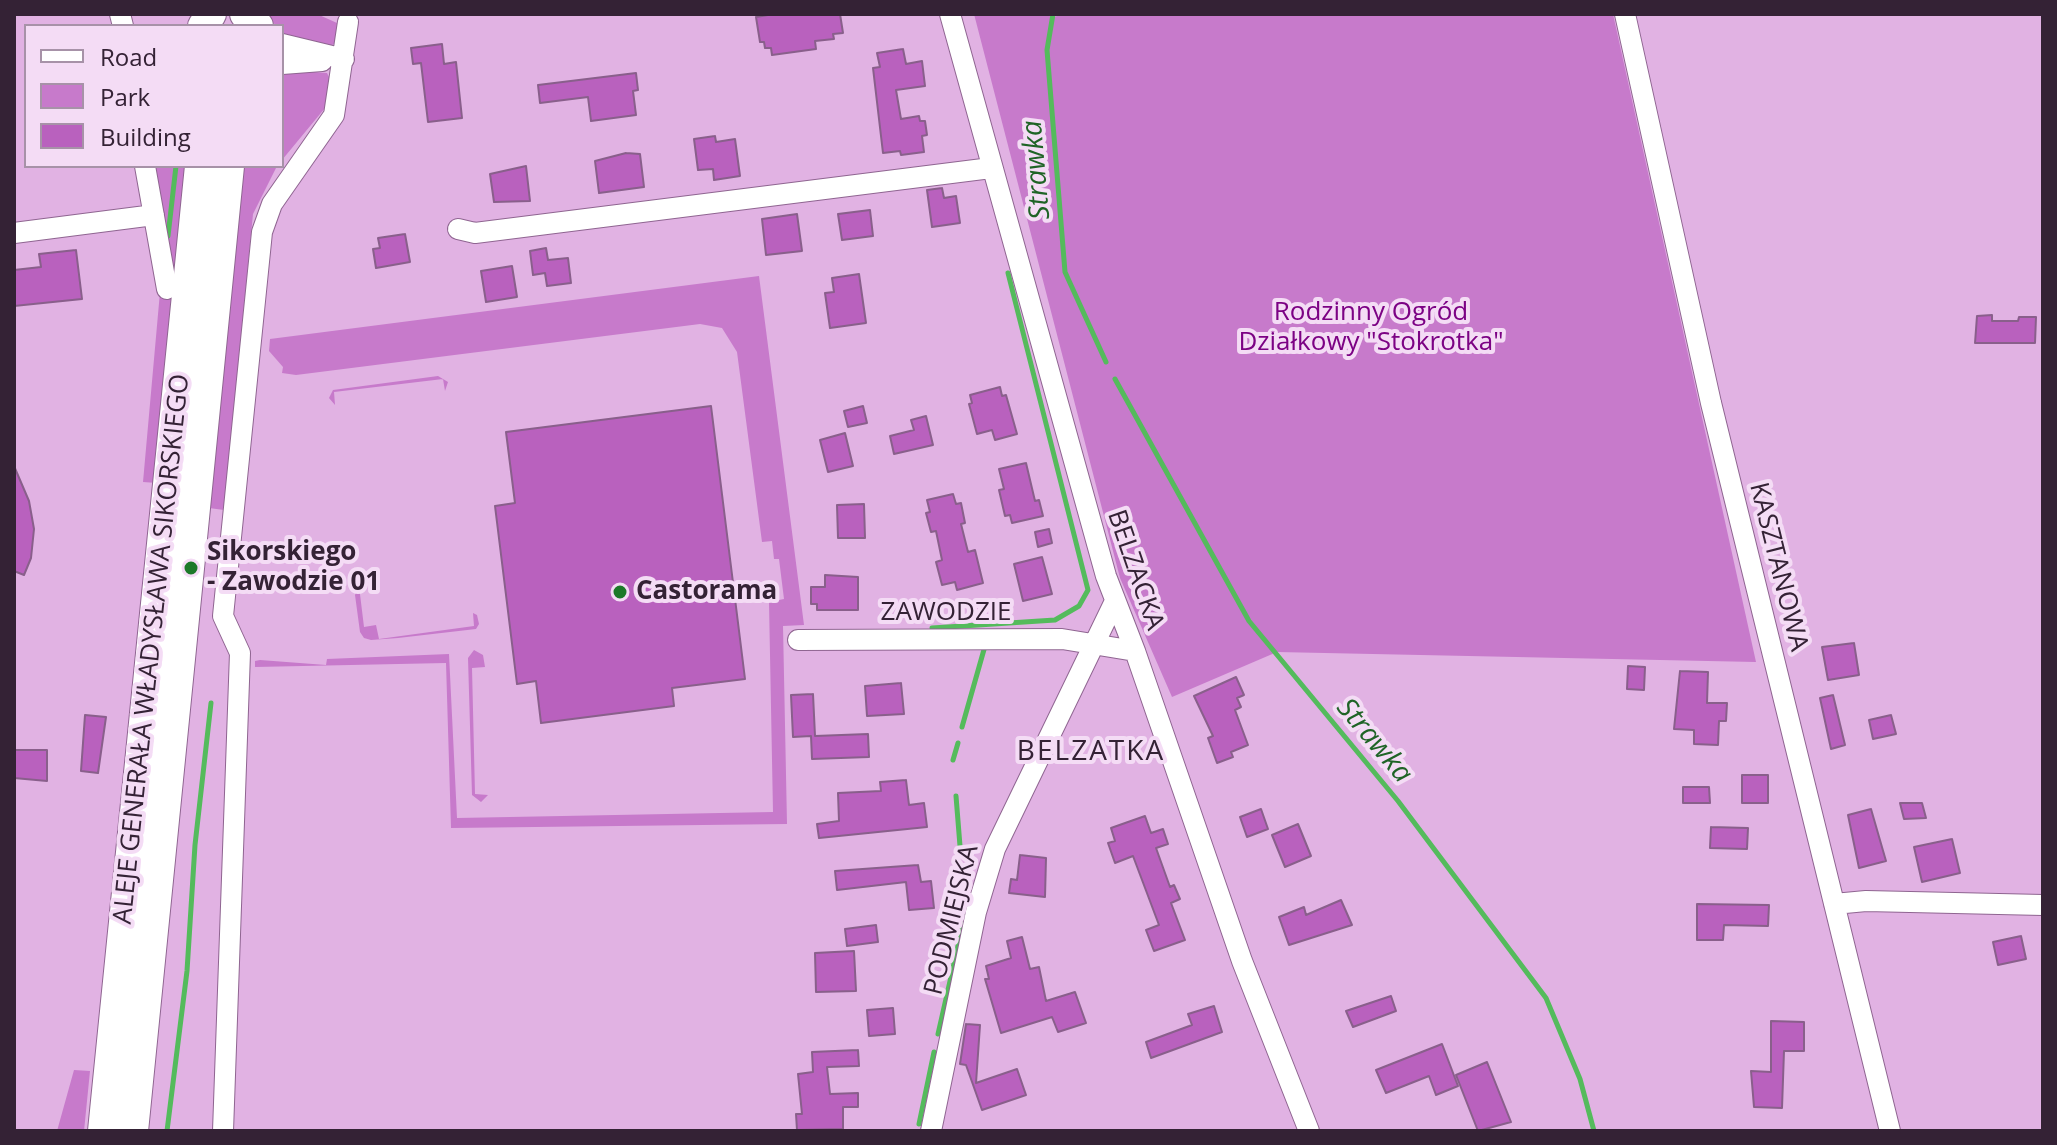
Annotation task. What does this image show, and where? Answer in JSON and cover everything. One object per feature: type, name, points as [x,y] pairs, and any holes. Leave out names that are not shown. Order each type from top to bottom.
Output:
[{"type":"main road","name":"ALEJE GENERAŁA WŁADYSŁAWA SIKORSKIEGO","points":[[103,1131],[200,168]]},
{"type":"main road","name":"ALEJE GENERAŁA WŁADYSŁAWA SIKORSKIEGO","points":[[133,1131],[229,168]]},
{"type":"street","name":"BELZACKA","points":[[950,14],[1046,373],[1115,601],[1135,651],[1202,853],[1309,1131]]},
{"type":"street","name":"KASZTANOWA","points":[[1625,14],[1708,389],[1890,1131]]},
{"type":"street","points":[[223,1131],[240,653],[223,616],[262,232],[272,204],[334,115],[348,22]]},
{"type":"street","points":[[284,44],[344,59]]},
{"type":"street","points":[[284,64],[344,59]]},
{"type":"street","points":[[145,168],[167,289]]},
{"type":"street","points":[[458,229],[475,233],[991,168]]},
{"type":"street","points":[[14,233],[154,215]]},
{"type":"street","name":"PODMIEJSKA","points":[[931,1131],[984,880],[995,849],[1115,601]]},
{"type":"street","name":"ZAWODZIE","points":[[798,640],[1062,639],[1135,651]]},
{"type":"street","points":[[1834,904],[1866,901],[2043,905]]},
{"type":"green space","points":[[267,14],[317,14],[337,23],[335,43],[331,46],[287,37],[284,35],[284,24],[274,24]]},
{"type":"green space","name":"Rodzinny Ogród Działkowy \"Stokrotka\"","points":[[974,14],[1050,14],[1050,18],[1064,14],[1613,14],[1756,662],[1277,652],[1172,697],[1120,578]]},
{"type":"green space","points":[[299,71],[327,73],[330,79],[325,108],[284,158],[284,75]]},
{"type":"green space","points":[[153,168],[189,168],[157,483],[143,482],[160,292]]},
{"type":"green space","points":[[239,168],[276,168],[253,214],[224,510],[209,508]]},
{"type":"green space","points":[[759,276],[804,625],[783,626],[787,824],[451,828],[446,663],[255,667],[255,661],[260,660],[326,665],[327,659],[449,654],[457,818],[773,812],[769,602],[784,599],[779,559],[774,559],[772,541],[762,542],[737,352],[722,328],[700,324],[296,375],[282,373],[283,367],[269,351],[270,339]]},
{"type":"green space","points":[[438,376],[443,379],[334,392],[335,405],[329,398],[333,390]]},
{"type":"green space","points":[[359,586],[364,627],[376,625],[379,639],[474,626],[473,613],[477,615],[479,624],[476,629],[398,638],[371,640],[364,638],[360,632],[355,595]]},
{"type":"green space","points":[[474,650],[483,655],[485,667],[472,668],[475,794],[488,795],[481,802],[472,795],[468,658]]},
{"type":"green space","points":[[74,1070],[90,1071],[84,1131],[57,1131]]},
{"type":"building","points":[[840,14],[843,33],[833,34],[834,39],[815,41],[816,49],[772,55],[771,48],[765,48],[764,42],[760,42],[756,17]]},
{"type":"building","points":[[442,44],[444,64],[456,62],[462,118],[428,122],[421,63],[413,64],[411,48]]},
{"type":"building","points":[[903,49],[906,64],[922,61],[925,86],[896,90],[901,119],[919,116],[920,121],[925,121],[927,135],[922,136],[924,152],[901,155],[900,151],[883,153],[873,68],[880,67],[877,53]]},
{"type":"building","points":[[636,73],[638,90],[633,91],[636,115],[591,121],[588,97],[540,103],[538,85]]},
{"type":"building","points":[[715,136],[716,142],[735,139],[740,176],[714,180],[713,169],[698,170],[694,139]]},
{"type":"building","points":[[626,153],[640,154],[644,187],[599,193],[595,161]]},
{"type":"building","points":[[526,166],[530,201],[494,202],[490,174]]},
{"type":"building","points":[[942,188],[944,198],[956,196],[960,223],[932,227],[927,190]]},
{"type":"building","points":[[870,210],[873,236],[842,240],[838,214]]},
{"type":"building","points":[[797,214],[802,251],[766,255],[762,219]]},
{"type":"building","points":[[405,234],[410,262],[376,268],[373,249],[380,248],[378,238]]},
{"type":"building","points":[[546,248],[548,260],[568,258],[571,283],[547,286],[545,273],[533,275],[530,251]]},
{"type":"building","points":[[76,250],[82,299],[14,306],[14,270],[41,267],[39,254]]},
{"type":"building","points":[[512,266],[517,297],[486,302],[481,271]]},
{"type":"building","points":[[859,274],[866,323],[830,328],[825,293],[834,292],[832,278]]},
{"type":"building","points":[[1992,315],[1992,321],[2036,317],[2035,343],[1975,343],[1977,316]]},
{"type":"building","points":[[1000,387],[1002,396],[1006,395],[1017,434],[995,440],[992,430],[977,434],[969,404],[972,403],[970,395]]},
{"type":"building","name":"Castorama","points":[[711,406],[745,679],[672,688],[674,706],[541,723],[536,681],[517,684],[495,506],[515,503],[506,432]]},
{"type":"building","points":[[863,406],[867,423],[848,427],[844,411]]},
{"type":"building","points":[[926,416],[933,445],[894,454],[890,436],[914,430],[911,420]]},
{"type":"building","points":[[845,433],[853,466],[828,472],[820,440]]},
{"type":"building","points":[[1026,463],[1035,501],[1039,500],[1043,516],[1012,523],[1010,515],[1005,516],[999,490],[1004,489],[999,469]]},
{"type":"building","points":[[14,466],[29,501],[34,529],[31,558],[24,575],[14,571]]},
{"type":"building","points":[[953,494],[956,504],[961,503],[965,523],[961,524],[968,552],[975,550],[983,583],[957,590],[955,582],[942,585],[936,562],[942,560],[936,531],[931,532],[926,513],[930,512],[927,500]]},
{"type":"building","points":[[864,504],[865,538],[838,538],[837,505]]},
{"type":"building","points":[[1049,529],[1052,543],[1038,547],[1035,532]]},
{"type":"building","points":[[1042,557],[1052,594],[1023,601],[1014,564]]},
{"type":"building","points":[[825,575],[858,577],[858,610],[817,610],[817,604],[811,604],[811,587],[825,587]]},
{"type":"building","points":[[1854,643],[1859,675],[1828,680],[1822,647]]},
{"type":"building","points":[[1628,666],[1645,667],[1644,690],[1627,689]]},
{"type":"building","points":[[1680,671],[1708,672],[1707,703],[1727,703],[1726,721],[1719,721],[1718,745],[1694,744],[1694,730],[1674,729]]},
{"type":"building","points":[[1236,677],[1244,695],[1237,698],[1241,707],[1235,710],[1248,745],[1231,752],[1233,757],[1217,763],[1208,738],[1213,736],[1194,696]]},
{"type":"building","points":[[901,683],[904,714],[867,716],[865,686]]},
{"type":"building","points":[[813,694],[815,736],[868,734],[869,757],[812,759],[811,736],[793,737],[791,695]]},
{"type":"building","points":[[1833,695],[1845,745],[1831,749],[1820,698]]},
{"type":"building","points":[[85,715],[106,717],[98,773],[81,771]]},
{"type":"building","points":[[1891,715],[1896,734],[1873,739],[1869,720]]},
{"type":"building","points":[[14,750],[47,750],[47,781],[14,778]]},
{"type":"building","points":[[1742,775],[1768,775],[1768,803],[1742,803]]},
{"type":"building","points":[[906,780],[909,805],[924,803],[927,827],[819,838],[817,824],[839,821],[838,793],[881,791],[880,782]]},
{"type":"building","points":[[1683,787],[1709,787],[1710,803],[1683,803]]},
{"type":"building","points":[[1900,803],[1922,803],[1926,818],[1904,819]]},
{"type":"building","points":[[1261,809],[1268,829],[1247,837],[1240,817]]},
{"type":"building","points":[[1871,809],[1886,861],[1859,868],[1848,815]]},
{"type":"building","points":[[1145,816],[1151,833],[1163,829],[1168,844],[1156,848],[1170,887],[1174,885],[1180,899],[1171,903],[1185,940],[1154,951],[1146,930],[1159,925],[1133,856],[1115,863],[1108,843],[1115,841],[1111,828]]},
{"type":"building","points":[[1298,824],[1311,856],[1285,867],[1272,835]]},
{"type":"building","points":[[1711,827],[1748,828],[1747,849],[1710,848]]},
{"type":"building","points":[[1952,839],[1960,873],[1922,882],[1914,847]]},
{"type":"building","points":[[1020,855],[1046,858],[1045,897],[1009,893],[1011,879],[1017,880]]},
{"type":"building","points":[[918,865],[921,882],[931,881],[934,908],[909,910],[906,882],[837,890],[835,871]]},
{"type":"building","points":[[1341,900],[1352,925],[1289,945],[1279,917],[1304,907],[1306,915]]},
{"type":"building","points":[[1697,904],[1769,905],[1768,926],[1724,925],[1723,940],[1697,940]]},
{"type":"building","points":[[876,925],[878,942],[847,946],[845,929]]},
{"type":"building","points":[[2021,936],[2026,959],[1998,965],[1993,942]]},
{"type":"building","points":[[1022,937],[1030,969],[1039,967],[1046,1001],[1075,992],[1086,1023],[1058,1032],[1052,1017],[1001,1033],[985,979],[989,979],[986,966],[1011,958],[1007,941]]},
{"type":"building","points":[[854,951],[856,991],[816,992],[815,953]]},
{"type":"building","points":[[1391,996],[1396,1011],[1353,1027],[1346,1011]]},
{"type":"building","points":[[1214,1006],[1222,1032],[1151,1058],[1146,1042],[1192,1025],[1188,1014]]},
{"type":"building","points":[[893,1008],[895,1034],[869,1036],[867,1010]]},
{"type":"building","points":[[1771,1021],[1804,1022],[1804,1051],[1784,1051],[1782,1108],[1754,1107],[1751,1071],[1771,1072]]},
{"type":"building","points":[[966,1024],[980,1025],[976,1083],[1017,1069],[1026,1095],[982,1110],[966,1065],[960,1064]]},
{"type":"building","points":[[1442,1044],[1458,1086],[1436,1095],[1429,1076],[1386,1093],[1376,1070]]},
{"type":"building","points":[[858,1050],[859,1066],[827,1067],[830,1094],[858,1093],[858,1107],[843,1107],[843,1129],[797,1130],[796,1114],[802,1114],[798,1074],[813,1072],[812,1052]]},
{"type":"building","points":[[1487,1062],[1511,1122],[1478,1131],[1456,1075]]},
{"type":"waterway","name":"Strawka","points":[[1053,14],[1047,50],[1065,272],[1106,362]]},
{"type":"waterway","points":[[168,236],[176,168]]},
{"type":"waterway","points":[[932,628],[1055,620],[1079,606],[1088,590],[1008,273]]},
{"type":"waterway","name":"Strawka","points":[[1115,379],[1249,621],[1398,801],[1546,998],[1580,1079],[1594,1131]]},
{"type":"waterway","points":[[962,727],[985,646]]},
{"type":"waterway","points":[[167,1131],[187,971],[195,845],[211,703]]},
{"type":"waterway","points":[[953,760],[958,743]]},
{"type":"waterway","points":[[956,796],[960,846]]},
{"type":"waterway","points":[[938,1034],[960,937],[965,900],[963,868]]},
{"type":"waterway","points":[[919,1124],[934,1052]]},
{"type":"place","name":"Sikorskiego - Zawodzie 01","points":[[191,568]]},
{"type":"place","name":"Castorama","points":[[620,592]]},
{"type":"district","name":"BELZATKA","points":[[1091,752]]}]
